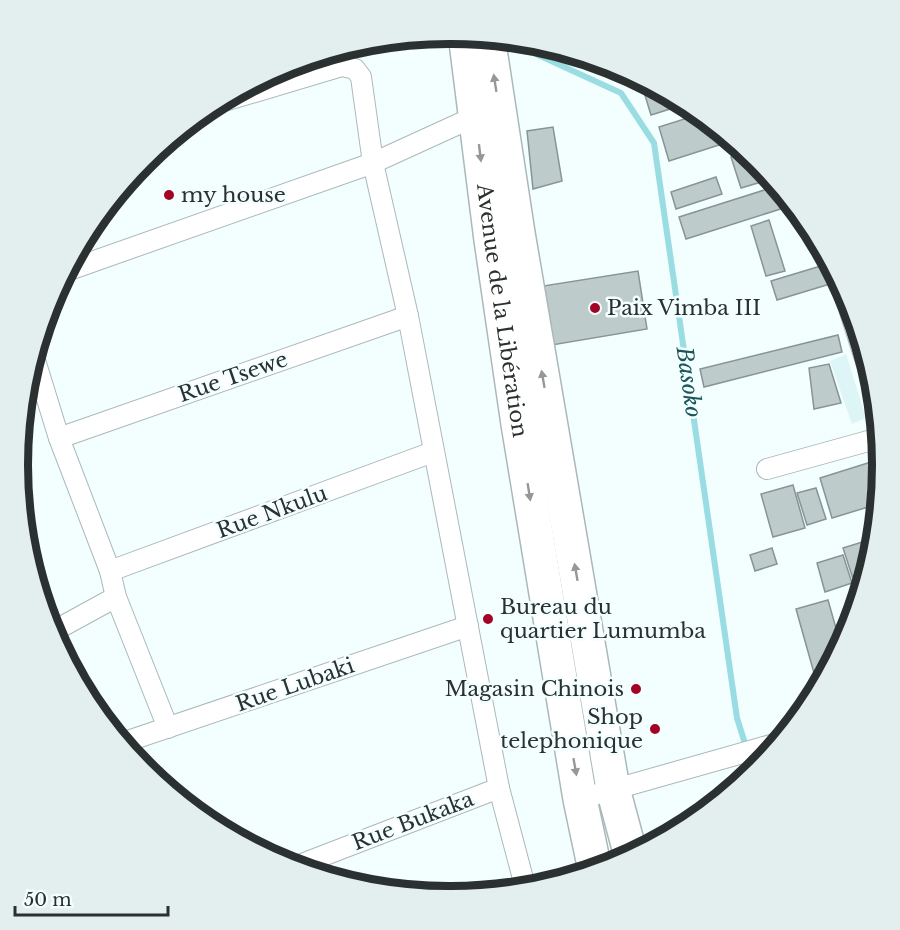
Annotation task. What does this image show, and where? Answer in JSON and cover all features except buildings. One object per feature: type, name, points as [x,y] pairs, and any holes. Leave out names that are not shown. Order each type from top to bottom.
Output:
[{"type":"highway","name":"Avenue de la Libération","points":[[478,44],[476,116],[491,240],[518,424],[580,799],[593,861]]},
{"type":"highway","name":"Avenue de la Libération","points":[[478,44],[518,233],[613,789],[628,846]]},
{"type":"street","points":[[254,92],[342,66],[355,69],[361,77],[373,164],[408,316],[499,788],[523,880]]},
{"type":"street","points":[[78,267],[373,164],[476,116]]},
{"type":"street","name":"Rue Tsewe","points":[[59,438],[408,316]]},
{"type":"street","points":[[39,375],[59,438],[110,571],[116,597],[168,728]]},
{"type":"street","points":[[767,469],[871,440]]},
{"type":"street","name":"Rue Nkulu","points":[[110,571],[434,452]]},
{"type":"street","points":[[61,627],[116,597]]},
{"type":"street","name":"Rue Lubaki","points":[[131,740],[468,626]]},
{"type":"street","points":[[580,799],[763,747]]},
{"type":"street","name":"Rue Bukaka","points":[[308,861],[499,788]]},
{"type":"shaded area","points":[[846,354],[866,418],[852,424],[830,361]]},
{"type":"waterway","name":"Basoko","points":[[531,52],[621,93],[654,143],[737,718],[750,760]]},
{"type":"place","name":"my house","points":[[169,195]]},
{"type":"place","name":"Paix Vimba III","points":[[595,308]]},
{"type":"place","name":"Bureau du quartier Lumumba","points":[[488,619]]},
{"type":"place","name":"Magasin Chinois","points":[[636,689]]},
{"type":"place","name":"Shop telephonique","points":[[655,729]]}]
